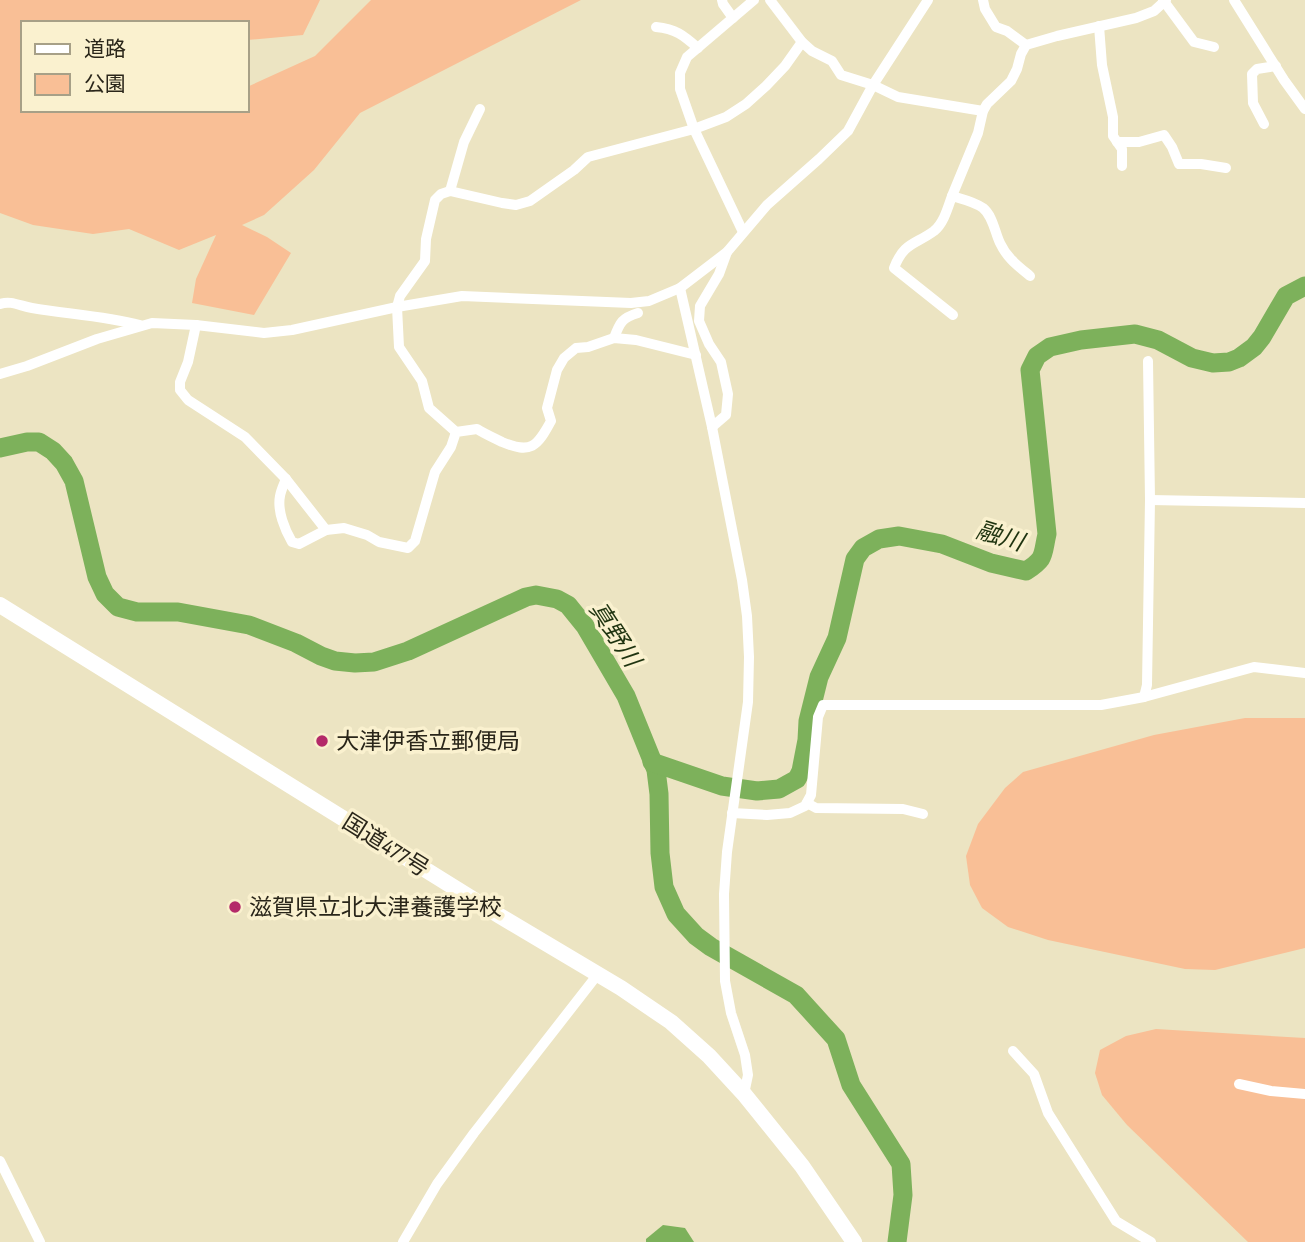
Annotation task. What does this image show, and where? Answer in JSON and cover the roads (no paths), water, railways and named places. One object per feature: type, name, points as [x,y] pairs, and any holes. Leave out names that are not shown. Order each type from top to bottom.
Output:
[{"type":"highway","name":"国道477号","points":[[0,605],[500,916],[598,974],[671,1022],[709,1056],[744,1094],[802,1166],[854,1242]]},
{"type":"street","points":[[722,0],[733,18]]},
{"type":"street","points":[[743,232],[694,129],[680,89],[680,73],[687,57],[754,0]]},
{"type":"street","points":[[770,0],[802,42],[812,51],[832,61],[841,75],[873,85],[898,97],[983,111]]},
{"type":"street","points":[[0,374],[97,339],[152,323],[264,333],[462,296],[631,303],[649,301],[680,288],[727,252],[767,205],[848,131],[873,85],[928,0]]},
{"type":"street","points":[[983,0],[985,9],[996,27],[1007,31],[1026,45]]},
{"type":"street","points":[[953,315],[894,268],[906,248],[935,230],[942,220],[972,151],[983,111],[1011,81],[1026,45],[1145,14],[1154,11],[1165,0],[1194,42],[1214,47]]},
{"type":"street","points":[[1234,0],[1305,109]]},
{"type":"street","points":[[1099,26],[1102,65],[1113,117],[1113,136],[1122,149],[1122,166]]},
{"type":"street","points":[[656,27],[682,34],[698,48]]},
{"type":"street","points":[[456,432],[429,408],[422,381],[399,347],[397,307],[400,296],[425,261],[426,239],[435,200],[450,191],[516,205],[530,201],[588,157],[694,129],[726,117],[746,104],[785,66],[802,42]]},
{"type":"street","points":[[1264,124],[1253,103],[1252,74],[1258,69],[1276,66]]},
{"type":"street","points":[[450,191],[464,142],[480,109]]},
{"type":"street","points":[[1117,142],[1139,142],[1164,135],[1179,164],[1226,168]]},
{"type":"street","points":[[952,196],[984,209],[1010,260],[1030,276]]},
{"type":"street","points":[[712,427],[726,415],[728,394],[721,362],[699,321],[700,306],[719,274],[727,252]]},
{"type":"street","points":[[680,288],[712,427],[742,580],[749,657],[748,702],[727,852],[724,894],[725,981],[731,1013],[745,1055],[748,1075],[744,1094]]},
{"type":"street","points":[[0,304],[8,301],[28,307],[116,319],[143,326]]},
{"type":"street","points":[[614,338],[620,323],[627,316],[638,313]]},
{"type":"street","points":[[196,325],[180,390],[188,400],[245,437],[286,479],[326,530]]},
{"type":"street","points":[[456,432],[477,429],[513,447],[526,449],[535,444],[544,435],[551,421],[547,408],[557,370],[564,358],[576,348],[614,338],[636,340],[696,355]]},
{"type":"street","points":[[1144,697],[1147,685],[1150,500],[1148,361]]},
{"type":"street","points":[[286,479],[279,498],[280,510],[286,532],[292,542],[299,544],[326,530],[344,528],[379,542],[408,548],[415,541],[435,472],[452,447],[456,432]]},
{"type":"street","points":[[1150,500],[1305,503]]},
{"type":"street","points":[[732,813],[790,813],[805,806],[811,795],[818,717],[823,705],[1101,705],[1144,697],[1254,667],[1305,673]]},
{"type":"street","points":[[807,803],[816,808],[903,809],[923,814]]},
{"type":"street","points":[[402,1242],[459,1153],[598,974]]},
{"type":"street","points":[[1013,1051],[1034,1074],[1048,1113],[1116,1221],[1151,1242]]},
{"type":"street","points":[[1239,1084],[1271,1091],[1305,1094]]},
{"type":"street","points":[[0,1161],[40,1242]]},
{"type":"waterway","name":"融川","points":[[652,762],[722,786],[757,791],[779,789],[797,779],[801,771],[808,721],[819,677],[837,638],[855,559],[863,548],[879,539],[899,536],[942,544],[991,563],[1026,571],[1037,563],[1042,556],[1047,534],[1030,370],[1037,356],[1050,347],[1081,340],[1135,334],[1158,340],[1192,358],[1213,363],[1229,362],[1254,347],[1286,296],[1305,286]]},
{"type":"waterway","name":"真野川","points":[[0,448],[39,442],[53,451],[64,463],[74,481],[97,577],[105,594],[118,607],[137,612],[178,612],[249,625],[321,656],[355,663],[374,662],[408,651],[526,597],[536,595],[557,599],[568,605],[585,626],[626,696],[656,770],[664,887],[676,914],[696,936],[711,947],[796,995],[836,1039],[851,1085],[901,1164],[903,1195],[897,1242]]},
{"type":"place","name":"大津伊香立郵便局","points":[[322,741]]},
{"type":"place","name":"滋賀県立北大津養護学校","points":[[235,907]]}]
